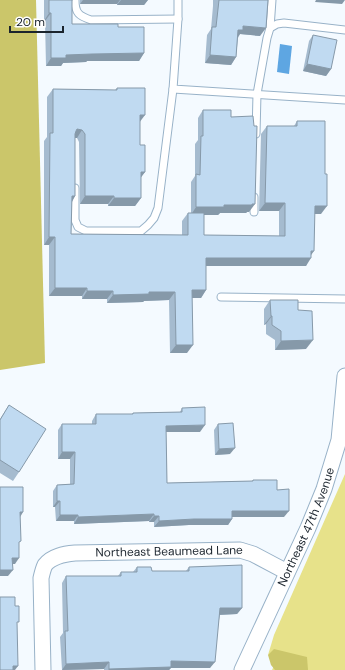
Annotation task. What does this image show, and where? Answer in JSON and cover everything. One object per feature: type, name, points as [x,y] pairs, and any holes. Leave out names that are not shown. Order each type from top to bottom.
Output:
[{"type":"street","name":"Northeast 47th Avenue","points":[[242,670],[308,528],[342,440],[345,376]]},
{"type":"street","name":"Northeast Beaumead Lane","points":[[43,670],[41,578],[45,566],[52,558],[63,554],[75,553],[240,550],[253,554],[287,572]]},
{"type":"lane","points":[[74,0],[75,7],[79,15],[91,20],[178,19]]},
{"type":"lane","points":[[75,181],[75,220],[78,228],[86,231],[141,231],[154,218],[158,208],[173,89],[178,0]]},
{"type":"lane","points":[[256,141],[257,94],[270,28],[272,0]]},
{"type":"lane","points":[[270,28],[277,24],[284,23],[345,30]]},
{"type":"lane","points":[[173,89],[345,100]]},
{"type":"lane","points":[[254,189],[254,212]]},
{"type":"lane","points":[[222,297],[345,299]]},
{"type":"shaded area","points":[[0,0],[36,0],[45,363],[0,370]]},
{"type":"shaded area","points":[[345,474],[345,670],[272,670],[281,651],[268,655],[274,635]]},
{"type":"shaded area","points":[[274,649],[307,657],[308,670],[275,670],[271,665],[268,655]]},
{"type":"water","points":[[280,44],[292,46],[289,74],[277,72]]},
{"type":"building","points":[[49,0],[72,0],[72,24],[118,24],[118,27],[144,27],[144,53],[66,55],[66,58],[51,58],[51,13],[49,13]]},
{"type":"building","points":[[219,0],[268,0],[266,28],[243,26],[243,30],[238,30],[236,57],[210,55],[212,27],[216,27]]},
{"type":"building","points":[[313,35],[337,40],[331,69],[307,64]]},
{"type":"building","points":[[117,88],[145,88],[145,115],[140,115],[140,145],[145,145],[145,172],[141,172],[141,198],[85,196],[85,134],[82,130],[77,129],[75,134],[75,196],[72,196],[71,234],[188,235],[188,213],[204,213],[204,235],[285,236],[285,203],[265,203],[267,126],[297,126],[297,121],[325,121],[325,174],[327,174],[327,206],[315,206],[314,251],[311,251],[311,258],[206,258],[206,290],[192,290],[193,345],[176,345],[175,292],[149,292],[149,294],[113,295],[113,291],[87,291],[87,288],[55,288],[55,237],[49,237],[50,133],[53,133],[53,89],[117,90]]},
{"type":"building","points":[[203,110],[231,110],[231,117],[253,116],[254,126],[257,126],[255,204],[224,205],[224,207],[196,207],[196,174],[200,175]]},
{"type":"building","points":[[270,300],[298,300],[298,310],[312,311],[313,340],[281,341],[281,331],[272,325]]},
{"type":"building","points":[[9,405],[46,429],[19,472],[0,460],[0,420]]},
{"type":"building","points":[[205,407],[205,425],[166,426],[167,483],[277,480],[277,490],[289,489],[289,511],[232,511],[232,519],[159,521],[159,516],[154,516],[154,514],[78,517],[78,515],[60,515],[60,501],[57,501],[57,485],[74,484],[75,452],[62,452],[62,424],[96,424],[96,414],[182,412],[182,408]]},
{"type":"building","points":[[233,423],[235,448],[219,449],[218,424]]},
{"type":"building","points":[[0,487],[23,487],[23,512],[20,512],[21,541],[19,542],[19,558],[12,558],[13,570],[0,570]]},
{"type":"building","points":[[242,565],[242,608],[220,608],[215,662],[171,661],[171,667],[109,669],[109,662],[66,664],[65,631],[68,631],[66,576],[121,576],[121,572],[137,572],[137,567],[151,567],[152,571],[189,571],[189,567]]},
{"type":"building","points":[[0,597],[15,597],[15,606],[19,606],[19,622],[17,622],[18,666],[13,666],[13,670],[0,670]]}]
